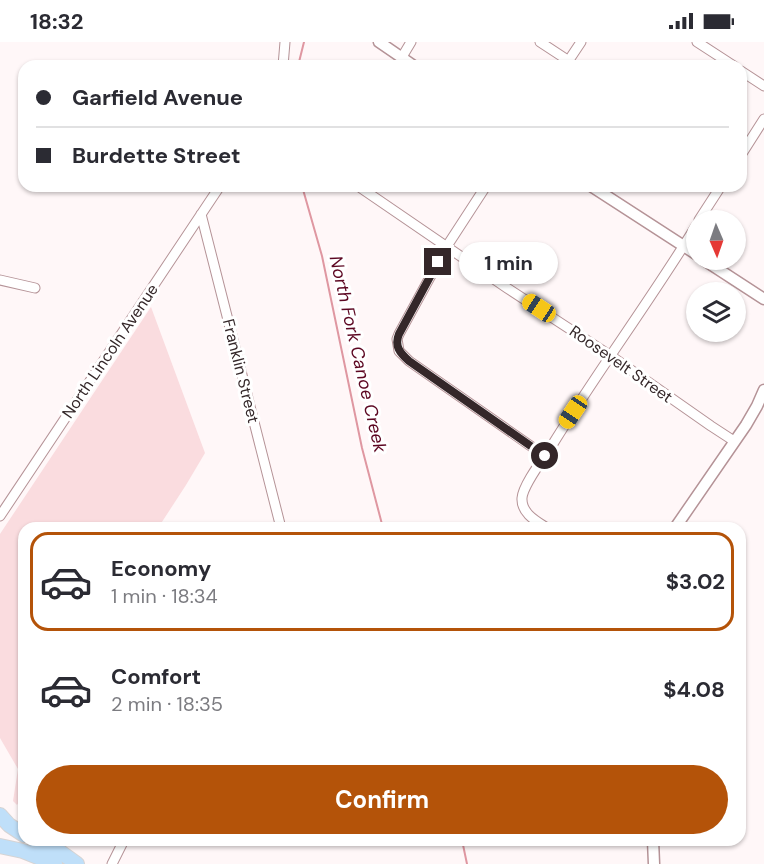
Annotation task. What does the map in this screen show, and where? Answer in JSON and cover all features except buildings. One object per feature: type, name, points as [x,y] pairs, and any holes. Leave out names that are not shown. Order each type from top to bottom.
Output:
[{"type":"main road","points":[[0,814],[9,825],[18,831]]},
{"type":"main road","points":[[0,846],[23,851],[56,864]]},
{"type":"main road","points":[[47,846],[77,864]]},
{"type":"street","points":[[284,60],[285,42]]},
{"type":"street","points":[[379,42],[406,60]]},
{"type":"street","points":[[402,57],[411,42]]},
{"type":"street","points":[[540,42],[563,60]]},
{"type":"street","points":[[569,60],[581,42]]},
{"type":"street","points":[[698,42],[725,60]]},
{"type":"street","points":[[747,75],[764,86]]},
{"type":"street","points":[[747,146],[764,119]]},
{"type":"street","name":"North Lincoln Avenue","points":[[0,516],[216,192]]},
{"type":"street","name":"Roosevelt Street","points":[[367,192],[734,441]]},
{"type":"street","points":[[482,192],[447,246],[399,334],[397,346],[409,361],[545,456]]},
{"type":"street","points":[[600,192],[684,246]]},
{"type":"street","points":[[705,210],[717,192]]},
{"type":"street","name":"Franklin Street","points":[[201,214],[279,522]]},
{"type":"street","points":[[538,522],[527,514],[523,506],[523,492],[530,478],[686,243]]},
{"type":"street","points":[[719,270],[764,299]]},
{"type":"street","points":[[0,280],[35,288]]},
{"type":"street","points":[[679,522],[757,406],[764,390]]},
{"type":"street","points":[[112,864],[121,846]]},
{"type":"street","points":[[653,846],[654,864]]},
{"type":"shaded area","points":[[151,307],[205,453],[162,522],[18,522],[18,769],[0,738],[0,534]]},
{"type":"shaded area","points":[[18,769],[17,805],[13,801]]},
{"type":"waterway","name":"North Fork Canoe Creek","points":[[300,60],[304,42]]},
{"type":"waterway","name":"North Fork Canoe Creek","points":[[304,192],[322,256],[362,448],[381,522]]},
{"type":"waterway","name":"North Fork Canoe Creek","points":[[463,846],[467,864]]},
{"type":"route","points":[[438,262],[399,334],[397,346],[399,351],[409,361],[545,456]]}]
